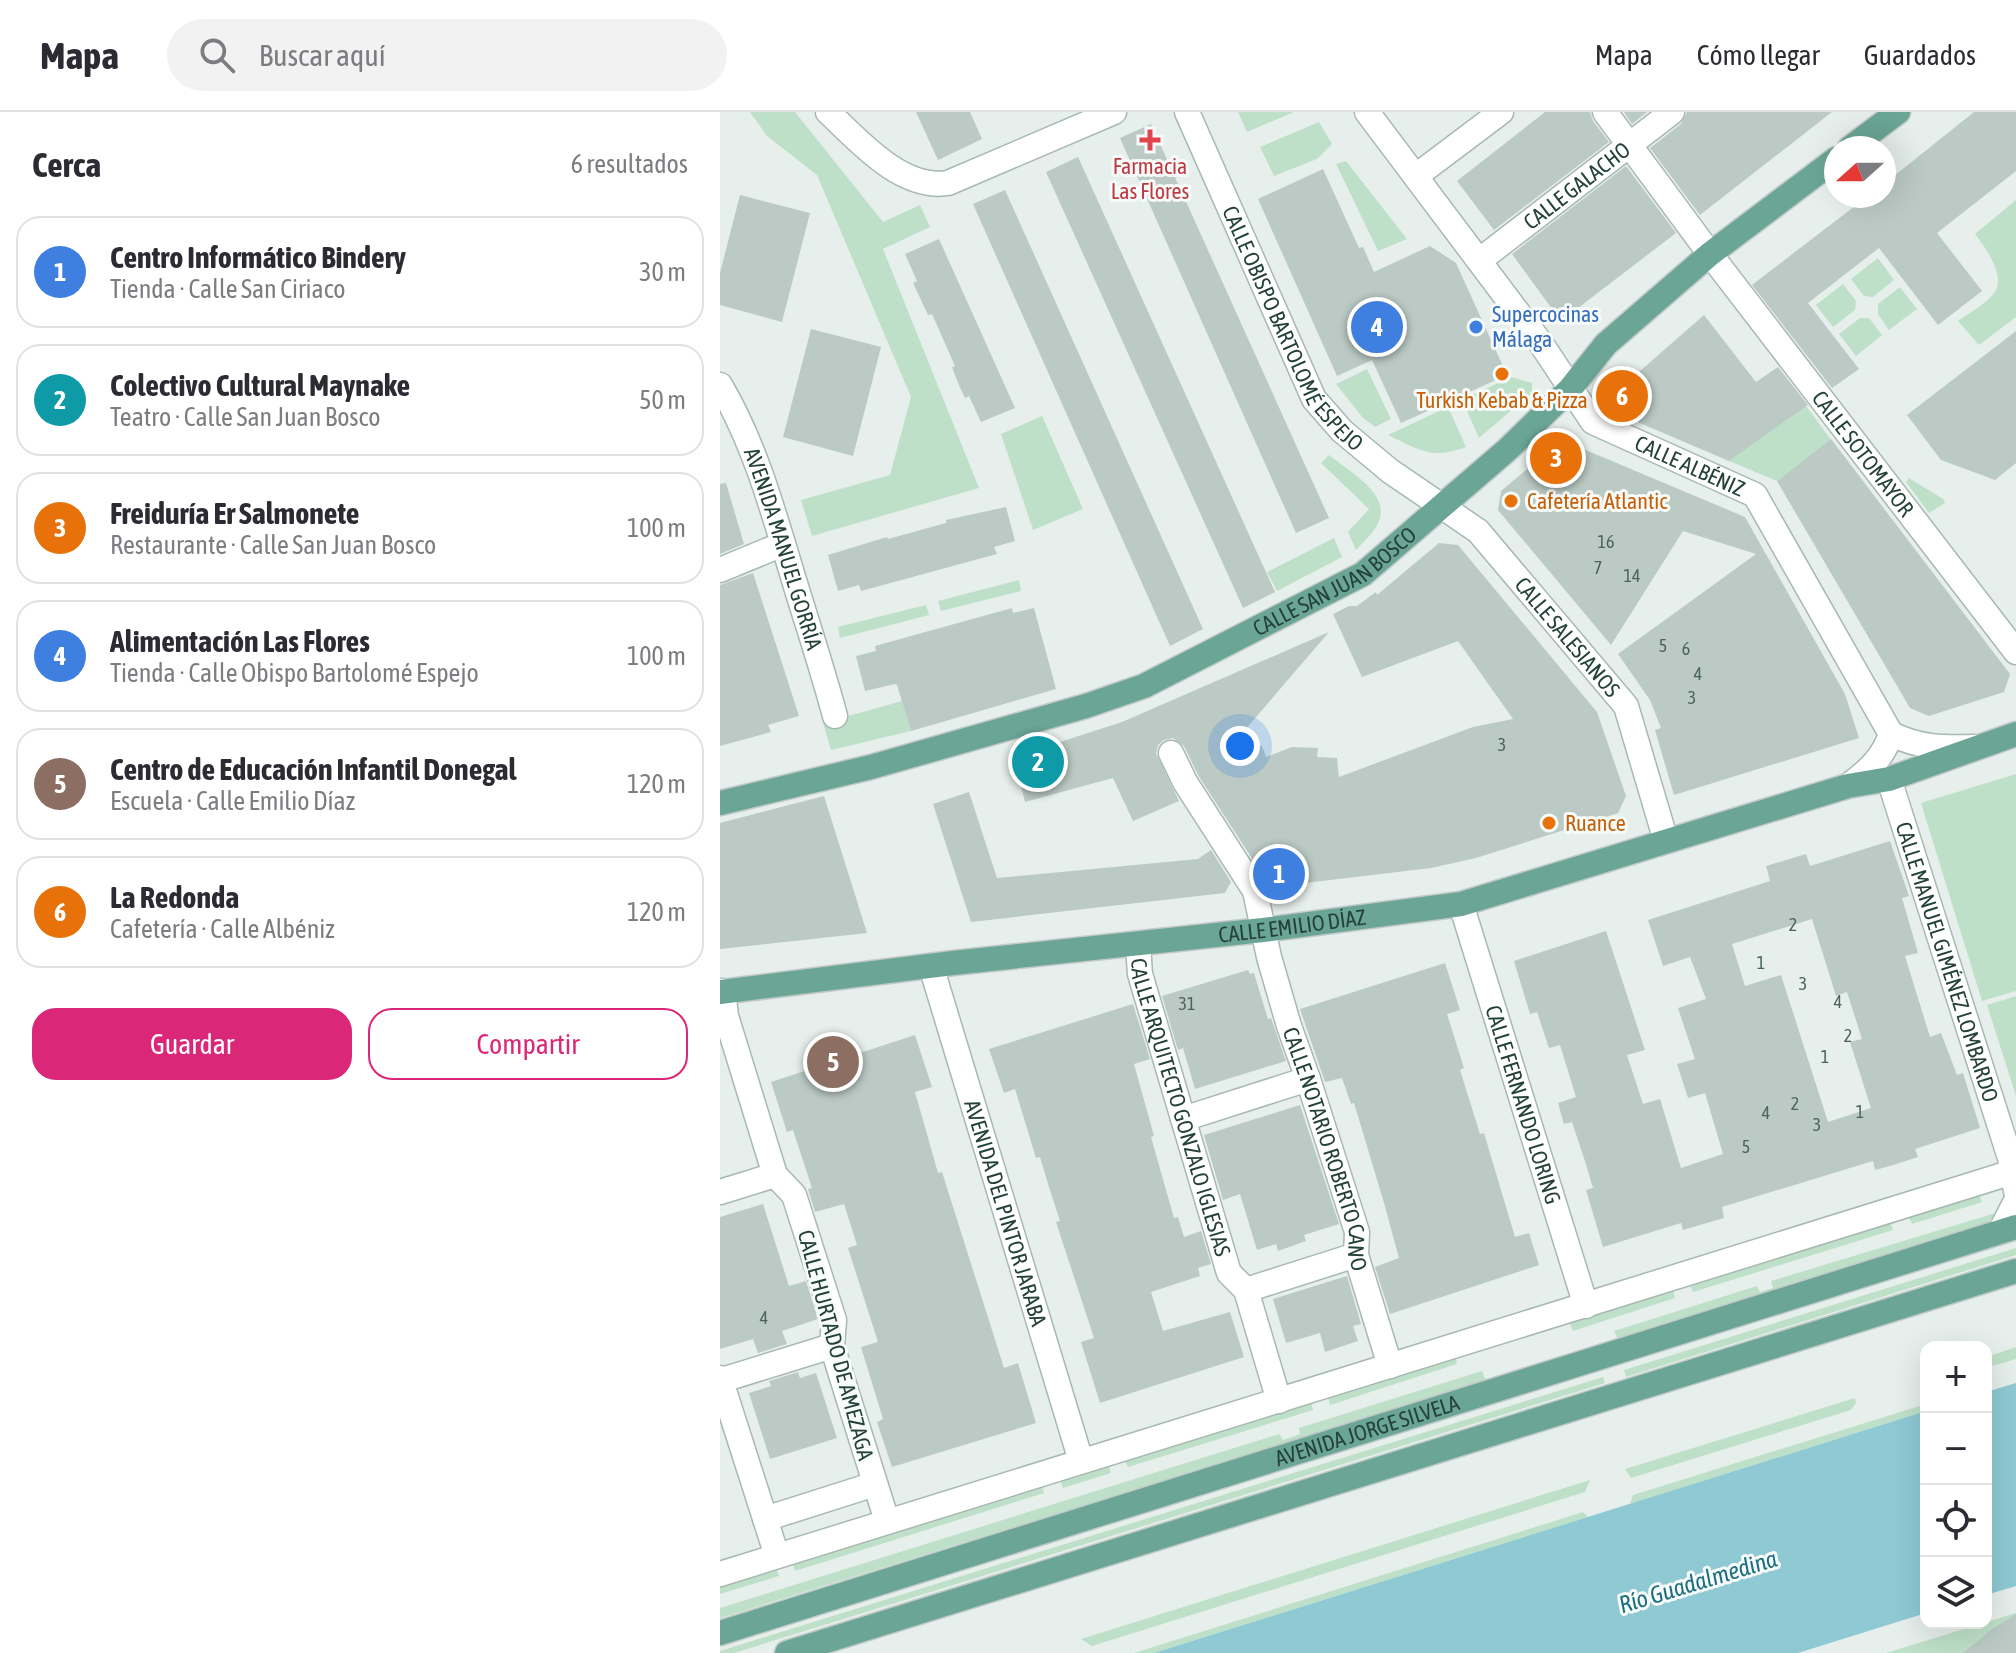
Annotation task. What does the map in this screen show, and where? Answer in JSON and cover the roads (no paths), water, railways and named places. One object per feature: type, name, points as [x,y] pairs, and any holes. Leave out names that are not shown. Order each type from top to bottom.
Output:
[{"type":"main road","points":[[1866,136],[1898,112]]},
{"type":"main road","name":"CALLE SAN JUAN BOSCO","points":[[720,803],[871,767],[1086,706],[1144,686],[1363,574],[1507,450],[1570,389],[1606,344],[1710,254],[1824,168]]},
{"type":"main road","name":"CALLE EMILIO DÍAZ","points":[[722,991],[1138,945],[1461,904],[1848,786],[1889,779],[2016,734]]},
{"type":"main road","name":"AVENIDA JORGE SILVELA","points":[[720,1633],[2008,1230]]},
{"type":"main road","name":"AVENIDA JORGE SILVELA","points":[[787,1653],[2016,1271]]},
{"type":"street","points":[[828,112],[883,164],[933,185],[959,178],[1114,112]]},
{"type":"street","name":"CALLE OBISPO BARTOLOMÉ ESPEJO","points":[[1187,112],[1314,399],[1342,431],[1390,471],[1443,506]]},
{"type":"street","name":"CALLE ALBÉNIZ","points":[[1367,112],[1540,342],[1593,422],[1755,495],[1891,734]]},
{"type":"street","points":[[1416,176],[1501,112]]},
{"type":"street","name":"CALLE SOTOMAYOR","points":[[1605,112],[1710,254],[2016,652]]},
{"type":"street","name":"CALLE GALACHO","points":[[1480,260],[1672,112]]},
{"type":"street","name":"AVENIDA MANUEL GORRÍA","points":[[720,385],[747,440],[783,544],[835,716]]},
{"type":"street","name":"CALLE SALESIANOS","points":[[1443,506],[1478,531],[1626,706],[1666,841]]},
{"type":"street","points":[[720,570],[783,544]]},
{"type":"street","name":"CALLE EMILIO DÍAZ","points":[[1848,786],[1869,770],[1885,752],[1891,734],[1913,745],[1980,747]]},
{"type":"street","name":"CALLE NOTARIO ROBERTO CANO","points":[[1171,753],[1185,782],[1255,891],[1289,1026],[1357,1232],[1356,1255],[1390,1366]]},
{"type":"street","name":"CALLE MANUEL GIMÉNEZ LOMBARDO","points":[[1889,779],[2015,1178]]},
{"type":"street","name":"CALLE FERNANDO LORING","points":[[1461,904],[1586,1306]]},
{"type":"street","name":"CALLE ARQUITECTO GONZALO IGLESIAS","points":[[1138,945],[1140,974],[1229,1273],[1246,1290],[1279,1401]]},
{"type":"street","name":"AVENIDA DEL PINTOR JARABA","points":[[931,966],[1081,1461]]},
{"type":"street","name":"CALLE HURTADO DE AMEZAGA","points":[[722,991],[728,1050],[775,1175],[794,1195],[834,1320],[832,1346],[887,1521]]},
{"type":"street","points":[[1183,1119],[1308,1079]]},
{"type":"street","points":[[720,1192],[775,1175]]},
{"type":"street","points":[[720,1574],[1586,1306],[2015,1178]]},
{"type":"street","points":[[2008,1230],[2016,1201]]},
{"type":"street","points":[[1246,1290],[1356,1255]]},
{"type":"street","points":[[777,1556],[721,1379],[832,1346]]},
{"type":"street","points":[[765,1519],[875,1484]]},
{"type":"water","points":[[2016,1383],[2016,1586],[1992,1593],[1992,1413],[1992,1390]]},
{"type":"water","name":"Río Guadalmedina","points":[[1920,1413],[1920,1615],[1798,1653],[1154,1653]]},
{"type":"place","name":"Farmacia Las Flores","points":[[1150,140]]},
{"type":"place","name":"Alimentación Las Flores","points":[[1377,327]]},
{"type":"place","name":"Supercocinas Málaga","points":[[1476,327]]},
{"type":"place","name":"Turkish Kebab & Pizza","points":[[1502,374]]},
{"type":"place","name":"La Redonda","points":[[1622,396]]},
{"type":"place","name":"Freiduría Er Salmonete","points":[[1556,458]]},
{"type":"place","name":"Cafetería Atlantic","points":[[1511,501]]},
{"type":"place","name":"Colectivo Cultural Maynake","points":[[1038,762]]},
{"type":"place","name":"Ruance","points":[[1549,823]]},
{"type":"place","name":"Centro Informático Bindery","points":[[1279,874]]},
{"type":"place","name":"Centro de Educación Infantil Donegal","points":[[833,1062]]}]
